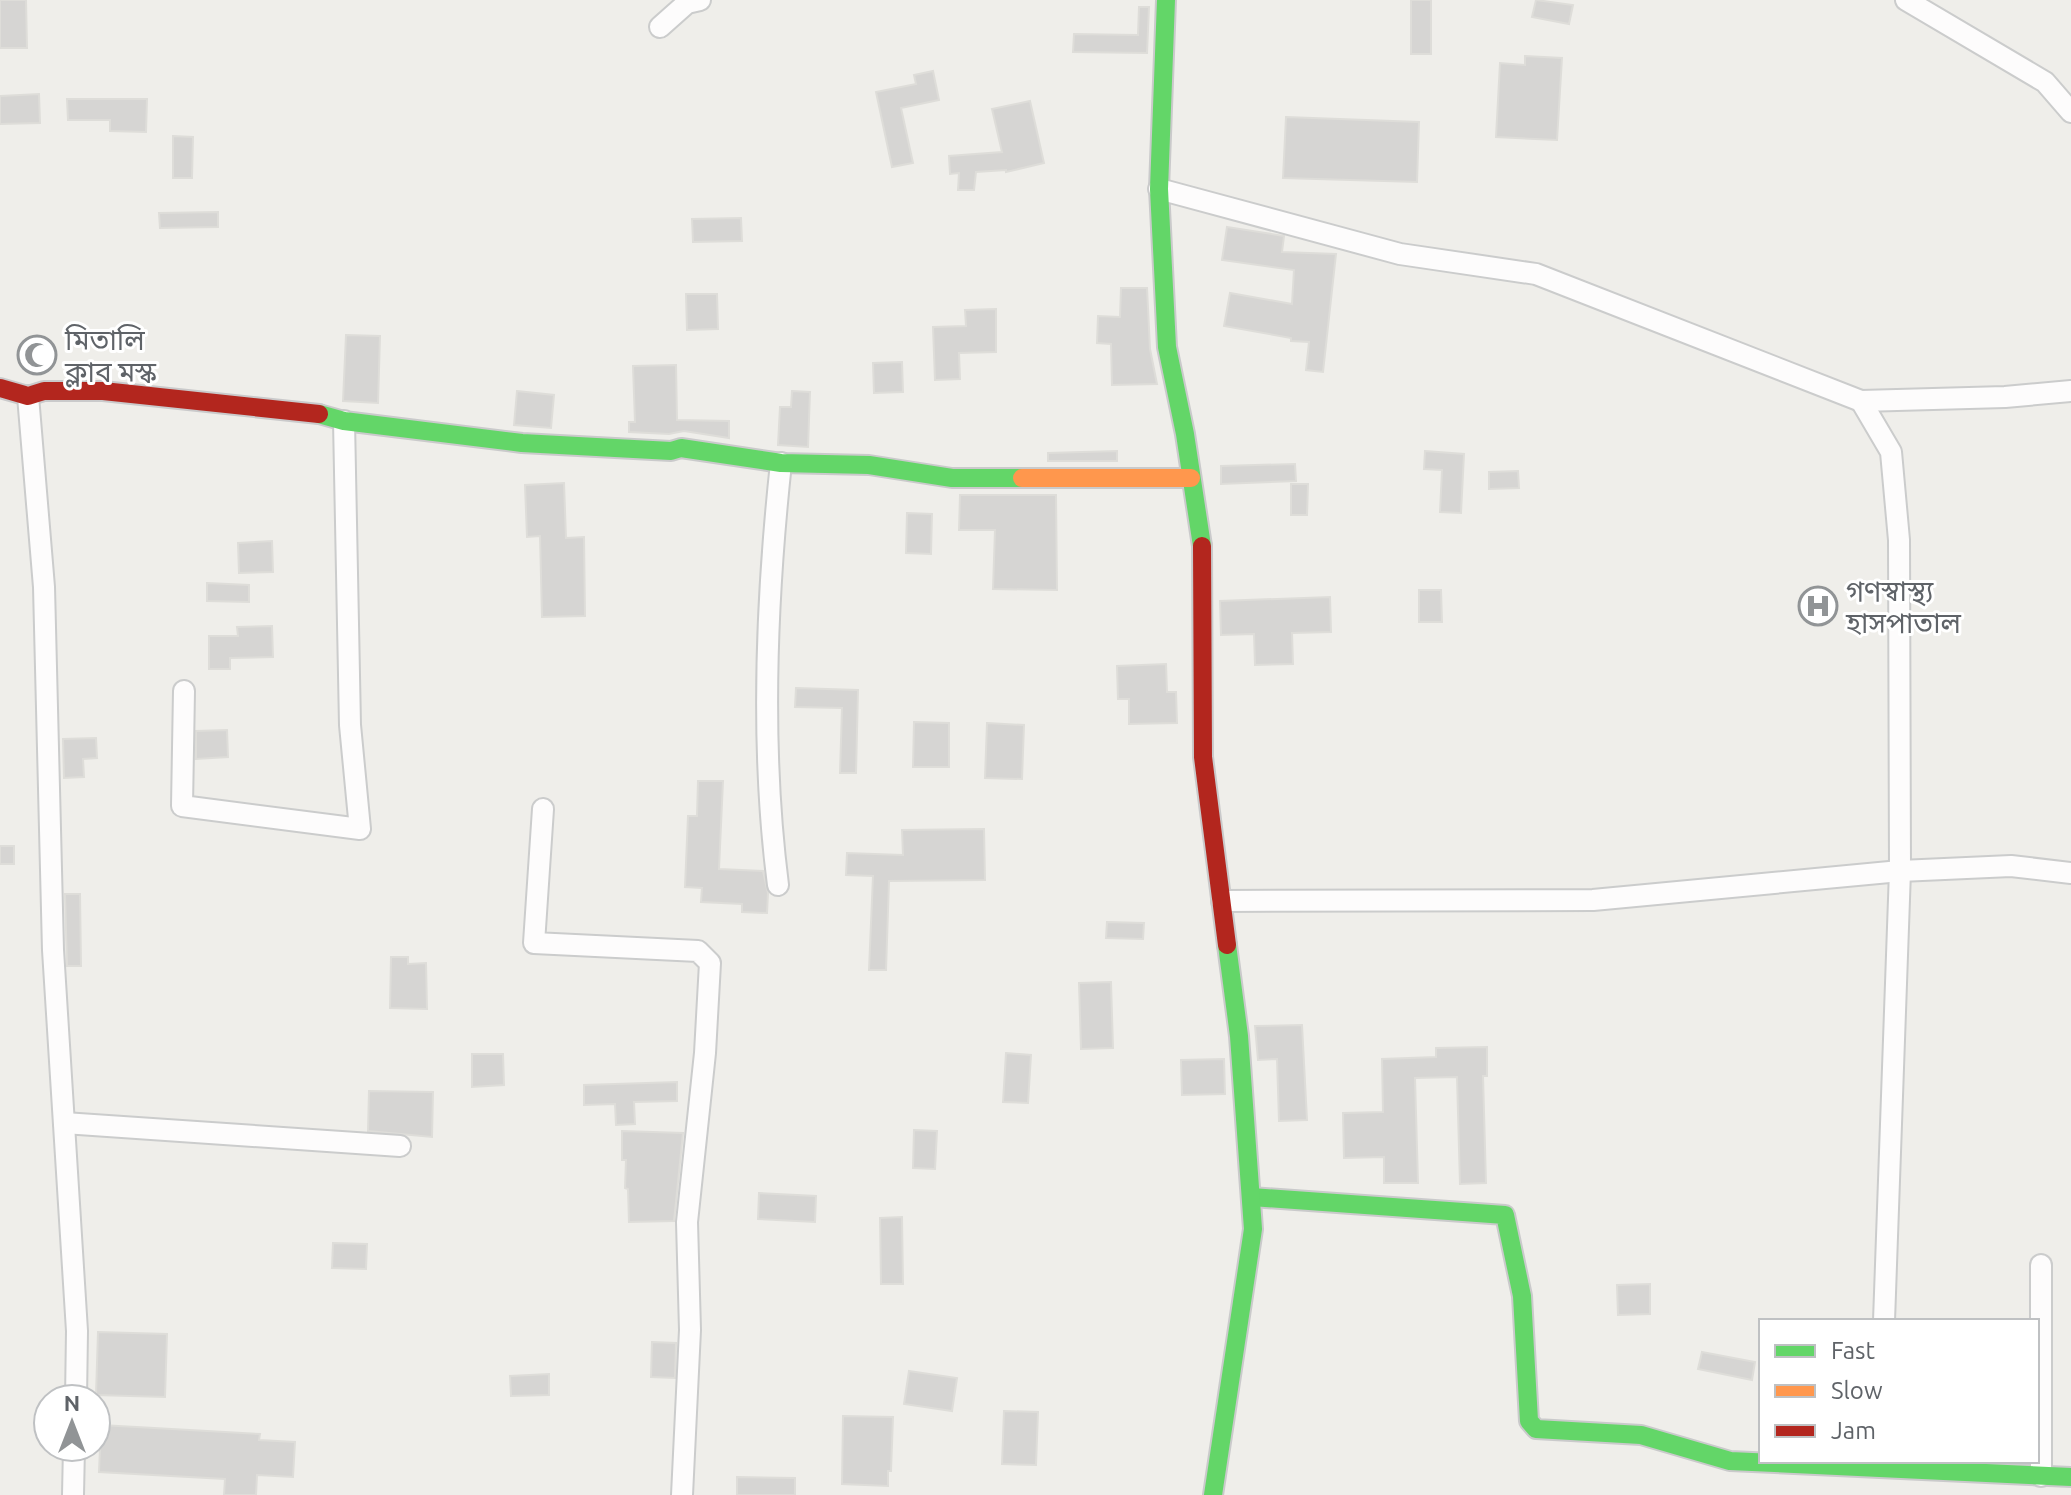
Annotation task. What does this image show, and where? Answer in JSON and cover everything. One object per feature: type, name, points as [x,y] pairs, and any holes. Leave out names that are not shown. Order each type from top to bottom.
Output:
[{"type":"street","points":[[1166,0],[1159,189],[1167,347],[1203,553],[1203,757],[1239,1036],[1253,1229],[1213,1495]]},
{"type":"street","points":[[1906,0],[2045,82],[2071,112]]},
{"type":"street","points":[[660,27],[691,1]]},
{"type":"street","points":[[1159,189],[1400,254],[1536,274],[1861,401],[2005,397],[2071,391]]},
{"type":"street","points":[[0,388],[28,396],[44,391],[103,391],[329,415],[344,421],[522,443],[671,451],[681,448],[781,463],[869,465],[952,478],[1191,478]]},
{"type":"street","points":[[28,396],[44,587],[53,950],[77,1331],[76,1383]]},
{"type":"street","points":[[1861,401],[1891,452],[1899,540],[1900,871],[1884,1319]]},
{"type":"street","points":[[184,691],[182,806],[360,829],[350,725],[344,421]]},
{"type":"street","points":[[778,885],[769,815],[769,618],[781,463]]},
{"type":"street","points":[[543,809],[534,943],[698,951],[710,963],[705,1053],[687,1222],[690,1330],[682,1495]]},
{"type":"street","points":[[1222,901],[1593,900],[1900,871],[2011,866],[2071,873]]},
{"type":"street","points":[[64,1123],[400,1146]]},
{"type":"street","points":[[1251,1197],[1505,1215],[1522,1296],[1529,1421],[1536,1429],[1641,1435],[1730,1461],[1759,1462]]},
{"type":"street","points":[[2041,1265],[2041,1476]]},
{"type":"street","points":[[73,1495],[74,1463]]},
{"type":"street","points":[[1829,1463],[2071,1477]]},
{"type":"street","points":[[1996,1474],[1997,1495]]},
{"type":"building","points":[[0,0],[26,0],[27,48],[0,48]]},
{"type":"building","points":[[1411,0],[1431,0],[1431,54],[1411,54]]},
{"type":"building","points":[[1536,0],[1573,5],[1569,24],[1532,17]]},
{"type":"building","points":[[1139,7],[1149,7],[1147,53],[1073,52],[1074,34],[1138,35]]},
{"type":"building","points":[[1525,56],[1562,58],[1557,140],[1496,137],[1500,63],[1525,65]]},
{"type":"building","points":[[933,71],[939,100],[901,108],[913,163],[892,167],[876,92],[916,84],[914,75]]},
{"type":"building","points":[[39,94],[40,123],[0,124],[0,96]]},
{"type":"building","points":[[67,99],[147,99],[146,132],[110,131],[110,120],[68,120]]},
{"type":"building","points":[[1030,101],[1044,163],[1006,172],[976,172],[974,190],[958,190],[959,173],[950,174],[949,156],[1002,152],[992,109]]},
{"type":"building","points":[[1286,117],[1419,122],[1417,182],[1283,178]]},
{"type":"building","points":[[173,136],[193,137],[192,178],[173,178]]},
{"type":"building","points":[[218,212],[218,227],[160,228],[159,213]]},
{"type":"building","points":[[741,218],[742,241],[693,242],[692,219]]},
{"type":"building","points":[[1227,227],[1284,236],[1282,252],[1336,254],[1323,372],[1306,370],[1309,342],[1224,326],[1230,293],[1292,304],[1294,270],[1222,260]]},
{"type":"building","points":[[1121,288],[1147,288],[1150,349],[1157,384],[1112,385],[1111,344],[1097,343],[1098,316],[1120,317]]},
{"type":"building","points":[[686,294],[717,294],[718,329],[687,330]]},
{"type":"building","points":[[996,309],[996,352],[959,353],[960,379],[935,380],[933,327],[966,326],[965,310]]},
{"type":"building","points":[[346,335],[380,336],[378,403],[343,401]]},
{"type":"building","points":[[902,362],[903,392],[874,393],[873,363]]},
{"type":"building","points":[[676,365],[677,420],[729,421],[729,438],[684,431],[669,434],[629,432],[629,422],[635,422],[633,366]]},
{"type":"building","points":[[517,391],[554,395],[551,428],[514,425]]},
{"type":"building","points":[[792,391],[810,392],[808,447],[778,445],[780,407],[791,407]]},
{"type":"building","points":[[1117,451],[1117,461],[1048,461],[1048,453]]},
{"type":"building","points":[[1425,451],[1464,454],[1461,513],[1440,512],[1442,470],[1424,469]]},
{"type":"building","points":[[1295,464],[1296,481],[1221,484],[1221,466]]},
{"type":"building","points":[[1518,471],[1519,488],[1489,489],[1489,472]]},
{"type":"building","points":[[564,483],[566,538],[584,537],[585,616],[542,617],[540,536],[527,537],[525,485]]},
{"type":"building","points":[[1291,484],[1308,484],[1307,515],[1291,515]]},
{"type":"building","points":[[960,495],[1056,495],[1057,590],[993,589],[995,530],[959,530]]},
{"type":"building","points":[[907,513],[932,514],[931,554],[906,553]]},
{"type":"building","points":[[272,541],[273,572],[239,573],[238,543]]},
{"type":"building","points":[[207,583],[249,585],[249,602],[207,601]]},
{"type":"building","points":[[1419,590],[1441,590],[1442,622],[1419,622]]},
{"type":"building","points":[[1330,597],[1331,632],[1292,633],[1293,664],[1255,665],[1254,634],[1221,635],[1220,601]]},
{"type":"building","points":[[272,626],[273,657],[230,658],[230,669],[209,669],[209,636],[238,636],[237,627]]},
{"type":"building","points":[[1166,664],[1167,692],[1176,692],[1177,723],[1129,724],[1129,699],[1118,699],[1117,666]]},
{"type":"building","points":[[796,688],[858,690],[856,773],[840,773],[842,708],[795,707]]},
{"type":"building","points":[[914,722],[949,723],[949,767],[913,767]]},
{"type":"building","points":[[987,723],[1024,725],[1022,779],[985,778]]},
{"type":"building","points":[[227,730],[228,757],[196,759],[196,731]]},
{"type":"building","points":[[96,738],[97,758],[83,759],[84,777],[64,778],[63,739]]},
{"type":"building","points":[[698,781],[723,781],[719,869],[763,871],[768,893],[767,913],[742,912],[742,904],[701,902],[702,888],[685,887],[688,816],[697,816]]},
{"type":"building","points":[[984,829],[985,880],[889,881],[886,970],[869,970],[873,876],[846,875],[847,853],[903,855],[902,830]]},
{"type":"building","points":[[0,846],[14,846],[14,864],[0,864]]},
{"type":"building","points":[[65,894],[80,894],[81,966],[67,966]]},
{"type":"building","points":[[1107,922],[1144,923],[1143,939],[1106,938]]},
{"type":"building","points":[[391,957],[408,957],[408,964],[426,963],[427,1009],[390,1008]]},
{"type":"building","points":[[1111,982],[1113,1048],[1081,1049],[1079,983]]},
{"type":"building","points":[[1302,1025],[1307,1120],[1279,1121],[1277,1059],[1258,1060],[1255,1026]]},
{"type":"building","points":[[1487,1047],[1487,1076],[1483,1076],[1486,1183],[1460,1184],[1457,1077],[1415,1078],[1418,1183],[1384,1183],[1384,1157],[1344,1158],[1343,1113],[1383,1112],[1382,1059],[1436,1057],[1436,1048]]},
{"type":"building","points":[[1006,1053],[1031,1055],[1028,1103],[1003,1102]]},
{"type":"building","points":[[472,1054],[503,1054],[504,1085],[472,1087]]},
{"type":"building","points":[[1224,1059],[1225,1094],[1182,1095],[1181,1060]]},
{"type":"building","points":[[677,1082],[677,1101],[634,1102],[635,1124],[616,1125],[615,1104],[584,1105],[584,1085]]},
{"type":"building","points":[[369,1091],[433,1092],[432,1137],[368,1131]]},
{"type":"building","points":[[914,1130],[937,1131],[935,1169],[913,1168]]},
{"type":"building","points":[[622,1131],[683,1133],[674,1221],[629,1222]]},
{"type":"building","points":[[759,1193],[816,1196],[815,1222],[758,1219]]},
{"type":"building","points":[[902,1217],[903,1284],[881,1284],[880,1218]]},
{"type":"building","points":[[333,1243],[367,1244],[366,1269],[332,1268]]},
{"type":"building","points":[[1650,1284],[1650,1314],[1618,1315],[1617,1285]]},
{"type":"building","points":[[98,1332],[167,1334],[165,1397],[112,1395],[112,1383],[96,1383]]},
{"type":"building","points":[[652,1342],[676,1343],[675,1378],[651,1377]]},
{"type":"building","points":[[1702,1352],[1755,1362],[1752,1380],[1698,1369]]},
{"type":"building","points":[[909,1371],[957,1378],[952,1411],[904,1404]]},
{"type":"building","points":[[549,1374],[549,1395],[511,1396],[510,1376]]},
{"type":"building","points":[[1004,1411],[1038,1412],[1036,1465],[1002,1464]]},
{"type":"building","points":[[843,1416],[893,1417],[888,1486],[842,1484]]},
{"type":"building","points":[[112,1426],[260,1434],[259,1440],[295,1442],[293,1477],[257,1475],[256,1495],[224,1495],[225,1479],[99,1472],[99,1463],[112,1463]]},
{"type":"building","points":[[737,1477],[795,1478],[795,1495],[737,1495]]},
{"type":"traffic: fast","points":[[1166,0],[1159,189],[1167,347],[1185,434],[1202,546]]},
{"type":"traffic: fast","points":[[319,414],[344,421],[522,443],[671,451],[681,448],[781,463],[869,465],[952,478],[1022,478]]},
{"type":"traffic: fast","points":[[1213,1495],[1253,1229],[1239,1036],[1227,945]]},
{"type":"traffic: fast","points":[[1251,1197],[1505,1215],[1522,1296],[1529,1421],[1536,1429],[1641,1435],[1730,1461],[1759,1462]]},
{"type":"traffic: fast","points":[[1773,1463],[2071,1477]]},
{"type":"traffic: slow","points":[[1022,478],[1191,478]]},
{"type":"traffic: jam","points":[[0,388],[28,396],[44,391],[103,391],[319,414]]},
{"type":"traffic: jam","points":[[1202,546],[1203,757],[1227,945]]},
{"type":"place","name":"মিতালি ক্লাব মস্ক","points":[[37,355]]},
{"type":"place","name":"গণস্বাস্থ্য হাসপাতাল","points":[[1818,606]]}]
